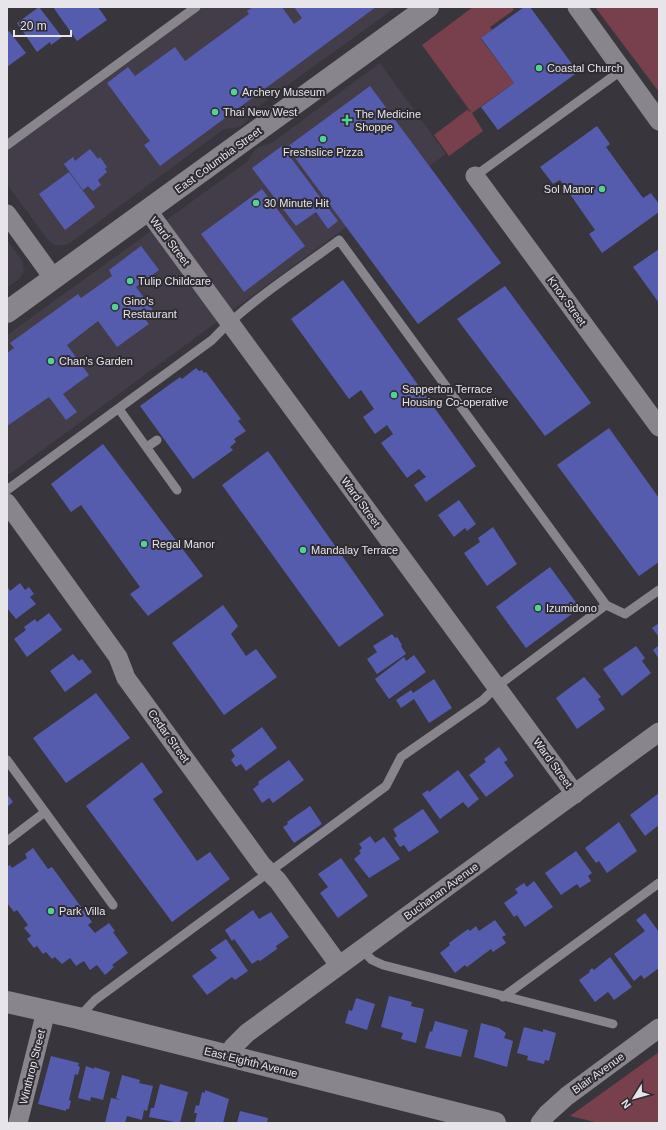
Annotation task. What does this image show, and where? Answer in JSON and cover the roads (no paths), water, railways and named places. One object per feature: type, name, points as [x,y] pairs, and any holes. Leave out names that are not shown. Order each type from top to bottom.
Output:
[{"type":"street","name":"East Columbia Street","points":[[7,312],[428,7]]},
{"type":"street","points":[[577,7],[659,121]]},
{"type":"street","name":"Knox Street","points":[[475,176],[659,427]]},
{"type":"street","name":"Ward Street","points":[[148,210],[575,794]]},
{"type":"street","points":[[7,214],[54,279]]},
{"type":"street","name":"Cedar Street","points":[[7,503],[118,656],[126,678],[262,864],[278,881],[339,964]]},
{"type":"street","name":"Buchanan Avenue","points":[[228,1056],[233,1047],[242,1037],[339,964],[659,732]]},
{"type":"street","name":"East Eighth Avenue","points":[[7,1002],[78,1018],[495,1123]]},
{"type":"street","name":"Winthrop Street","points":[[18,1123],[46,1012]]},
{"type":"street","name":"Blair Avenue","points":[[540,1123],[547,1114],[567,1096],[659,1028]]},
{"type":"lane","points":[[7,145],[196,7]]},
{"type":"lane","points":[[475,176],[622,70]]},
{"type":"lane","points":[[7,490],[212,340],[230,321],[339,240],[606,605],[625,614],[659,590]]},
{"type":"lane","points":[[119,409],[177,490]]},
{"type":"lane","points":[[147,448],[156,440]]},
{"type":"lane","points":[[78,1018],[95,1000],[386,786],[401,757],[483,700],[496,686],[606,605]]},
{"type":"lane","points":[[7,760],[113,905]]},
{"type":"lane","points":[[7,841],[45,812]]},
{"type":"lane","points":[[503,996],[659,883]]},
{"type":"lane","points":[[361,949],[372,960],[383,965],[613,1024]]},
{"type":"place","name":"Coastal Church","points":[[539,68]]},
{"type":"place","name":"Archery Museum","points":[[234,92]]},
{"type":"place","name":"Thai New West","points":[[215,112]]},
{"type":"place","name":"The Medicine Shoppe","points":[[347,120]]},
{"type":"place","name":"Freshslice Pizza","points":[[323,139]]},
{"type":"place","name":"Sol Manor","points":[[602,189]]},
{"type":"place","name":"30 Minute Hit","points":[[256,203]]},
{"type":"place","name":"Tulip Childcare","points":[[130,281]]},
{"type":"place","name":"Gino's Restaurant","points":[[115,307]]},
{"type":"place","name":"Chan’s Garden","points":[[51,361]]},
{"type":"place","name":"Sapperton Terrace Housing Co-operative","points":[[394,395]]},
{"type":"place","name":"Regal Manor","points":[[144,544]]},
{"type":"place","name":"Mandalay Terrace","points":[[303,550]]},
{"type":"place","name":"Izumidono","points":[[538,608]]},
{"type":"place","name":"Park Villa","points":[[51,911]]}]
